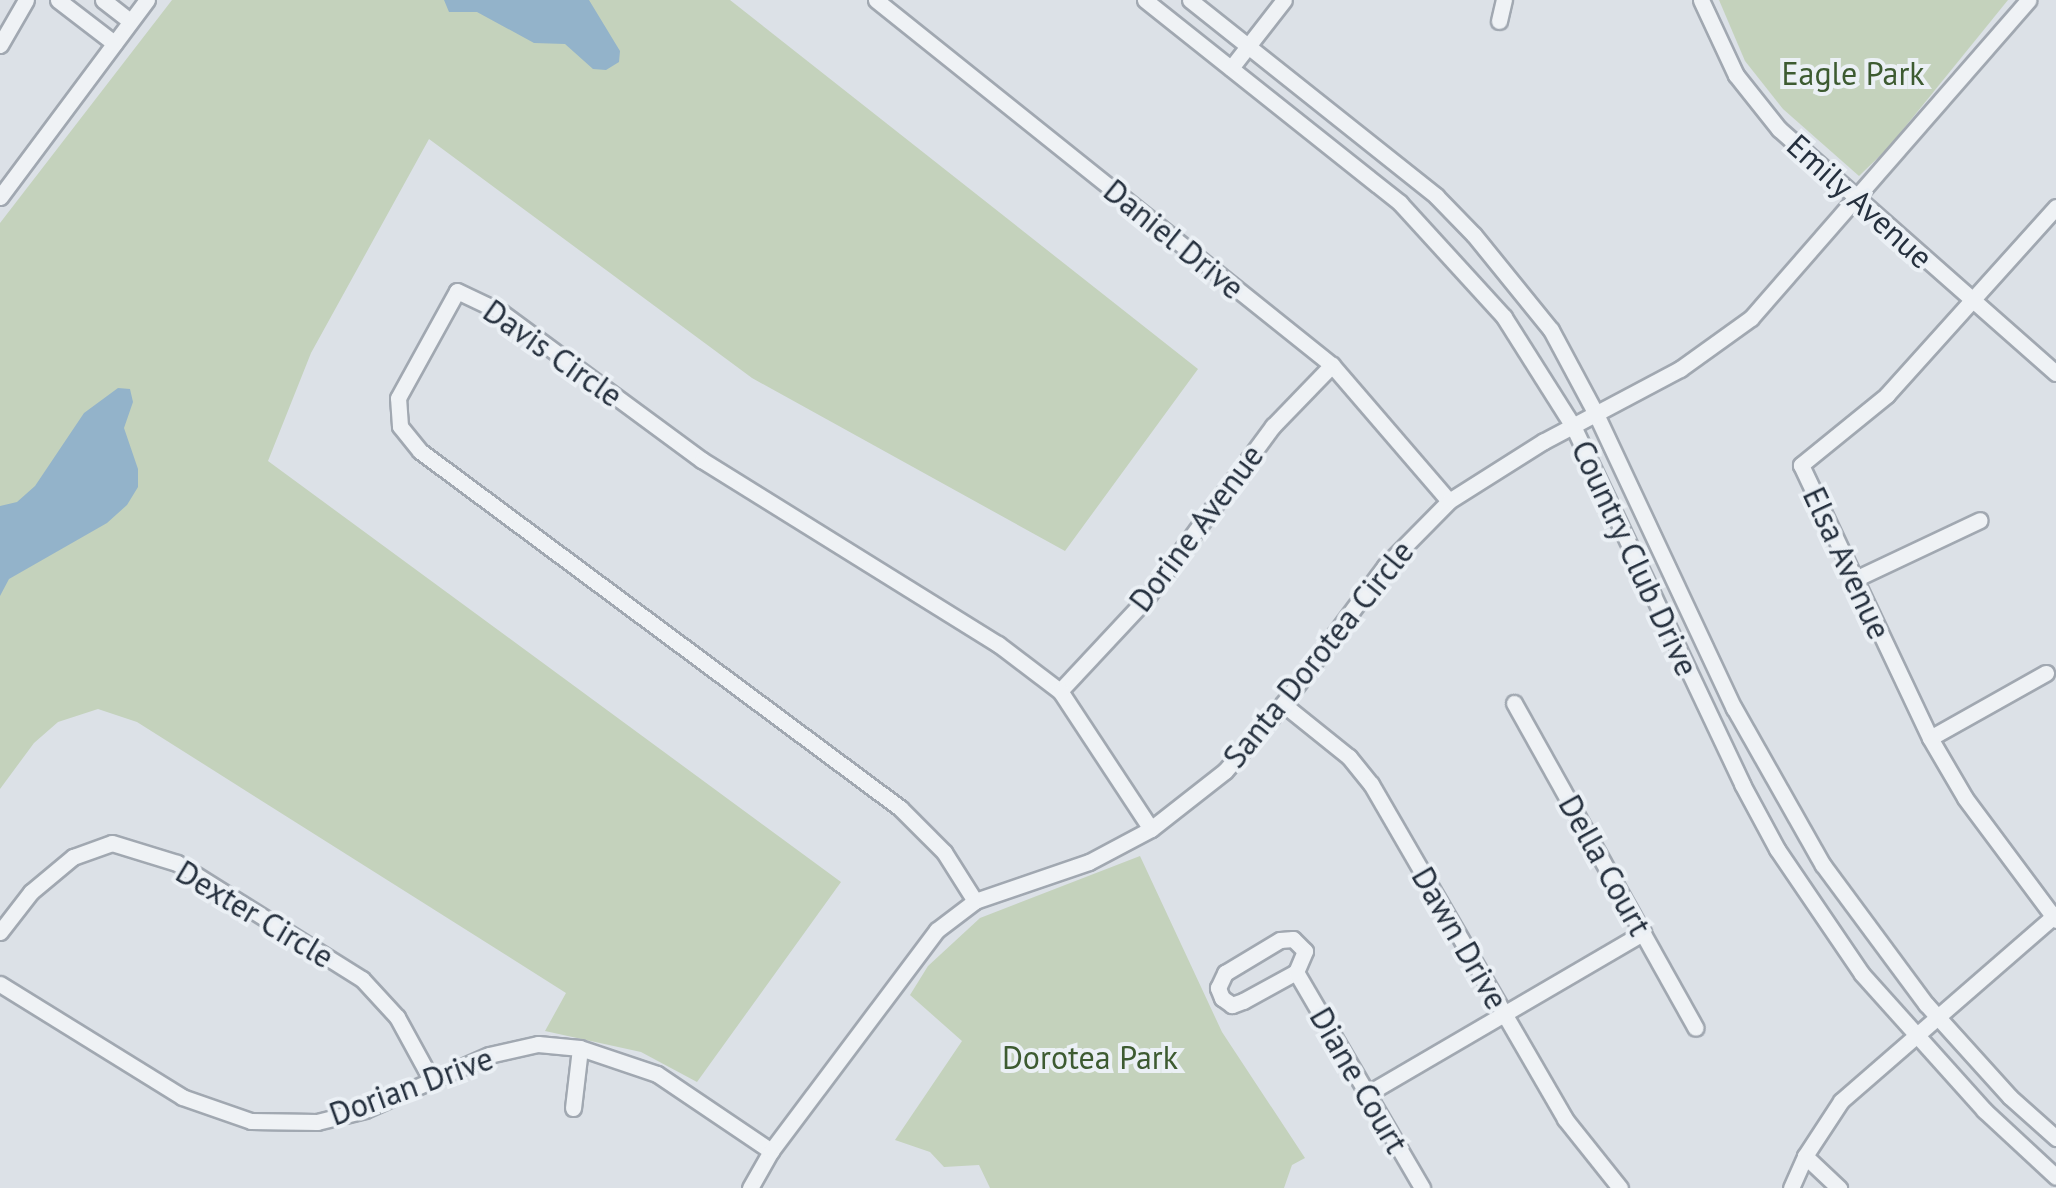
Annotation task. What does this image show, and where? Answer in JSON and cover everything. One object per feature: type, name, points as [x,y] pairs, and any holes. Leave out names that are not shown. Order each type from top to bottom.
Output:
[{"type":"street","points":[[0,45],[6,20],[26,0]]},
{"type":"street","points":[[58,0],[114,43]]},
{"type":"street","points":[[102,0],[130,21]]},
{"type":"street","points":[[0,197],[147,0]]},
{"type":"street","name":"Daniel Drive","points":[[876,0],[1332,365],[1449,501]]},
{"type":"street","name":"Country Club Drive","points":[[1145,0],[1365,173],[1458,262],[1504,317],[1572,426],[1777,850],[1862,974],[1984,1110],[2056,1177]]},
{"type":"street","name":"Country Club Drive","points":[[1190,0],[1391,158],[1474,235],[1551,330],[1596,414],[1734,708],[1788,808],[1853,910],[1936,1016],[2010,1096],[2056,1138]]},
{"type":"street","points":[[1230,68],[1284,0]]},
{"type":"street","points":[[1499,21],[1504,0]]},
{"type":"street","name":"Emily Avenue","points":[[1701,0],[1736,75],[1780,129],[2056,373]]},
{"type":"street","name":"Santa Dorotea Circle","points":[[750,1188],[771,1152],[937,930],[974,900],[1089,862],[1151,829],[1225,771],[1282,704],[1385,566],[1449,501],[1572,426],[1680,369],[1751,318],[2028,0]]},
{"type":"street","name":"Elsa Avenue","points":[[2055,917],[1964,798],[1930,738],[1801,465],[1887,394],[2056,207]]},
{"type":"street","name":"Davis Circle","points":[[974,900],[944,852],[900,808],[420,452],[400,426],[398,398],[457,290],[502,312],[702,460],[998,644],[1060,691],[1151,829]]},
{"type":"street","name":"Dorine Avenue","points":[[1060,691],[1145,600],[1272,426],[1332,365]]},
{"type":"street","points":[[1853,580],[1980,520]]},
{"type":"street","points":[[1930,738],[2046,673]]},
{"type":"street","name":"Della Court","points":[[1514,703],[1696,1028]]},
{"type":"street","name":"Dawn Drive","points":[[1282,704],[1349,757],[1371,784],[1565,1119],[1620,1188]]},
{"type":"street","name":"Dexter Circle","points":[[0,932],[31,892],[72,858],[112,842],[177,863],[362,979],[397,1017],[431,1079]]},
{"type":"street","points":[[1791,1188],[1805,1156],[1841,1101],[2055,917]]},
{"type":"street","points":[[1367,1094],[1644,933]]},
{"type":"street","name":"Diane Court","points":[[1293,939],[1305,951],[1296,972],[1232,1004],[1218,988],[1225,972],[1280,940],[1293,939]]},
{"type":"street","name":"Diane Court","points":[[1296,972],[1422,1188]]},
{"type":"street","name":"Dorian Drive","points":[[0,984],[182,1098],[251,1120],[317,1122],[365,1110],[489,1054],[538,1044],[580,1048],[657,1074],[771,1152]]},
{"type":"street","points":[[573,1108],[580,1048]]},
{"type":"street","points":[[1805,1156],[1839,1188]]},
{"type":"green space","points":[[172,0],[730,0],[1198,369],[1065,551],[752,378],[429,139],[311,353],[268,461],[841,882],[697,1082],[641,1052],[545,1031],[566,993],[137,722],[98,709],[58,722],[34,743],[0,789],[0,223]]},
{"type":"green space","name":"Eagle Park","points":[[1719,0],[2008,0],[1888,148],[1859,176],[1783,109],[1745,61]]},
{"type":"green space","name":"Dorotea Park","points":[[1140,856],[1222,1032],[1305,1158],[1292,1165],[1284,1188],[990,1188],[979,1165],[944,1167],[930,1152],[895,1140],[962,1041],[910,995],[928,966],[980,918]]},
{"type":"water","points":[[444,0],[589,0],[620,51],[619,62],[606,70],[593,69],[565,44],[534,43],[477,12],[449,12]]},
{"type":"water","points":[[118,388],[130,389],[133,402],[124,428],[138,469],[138,487],[127,505],[107,523],[9,579],[0,596],[0,506],[17,502],[35,486],[84,413]]}]
